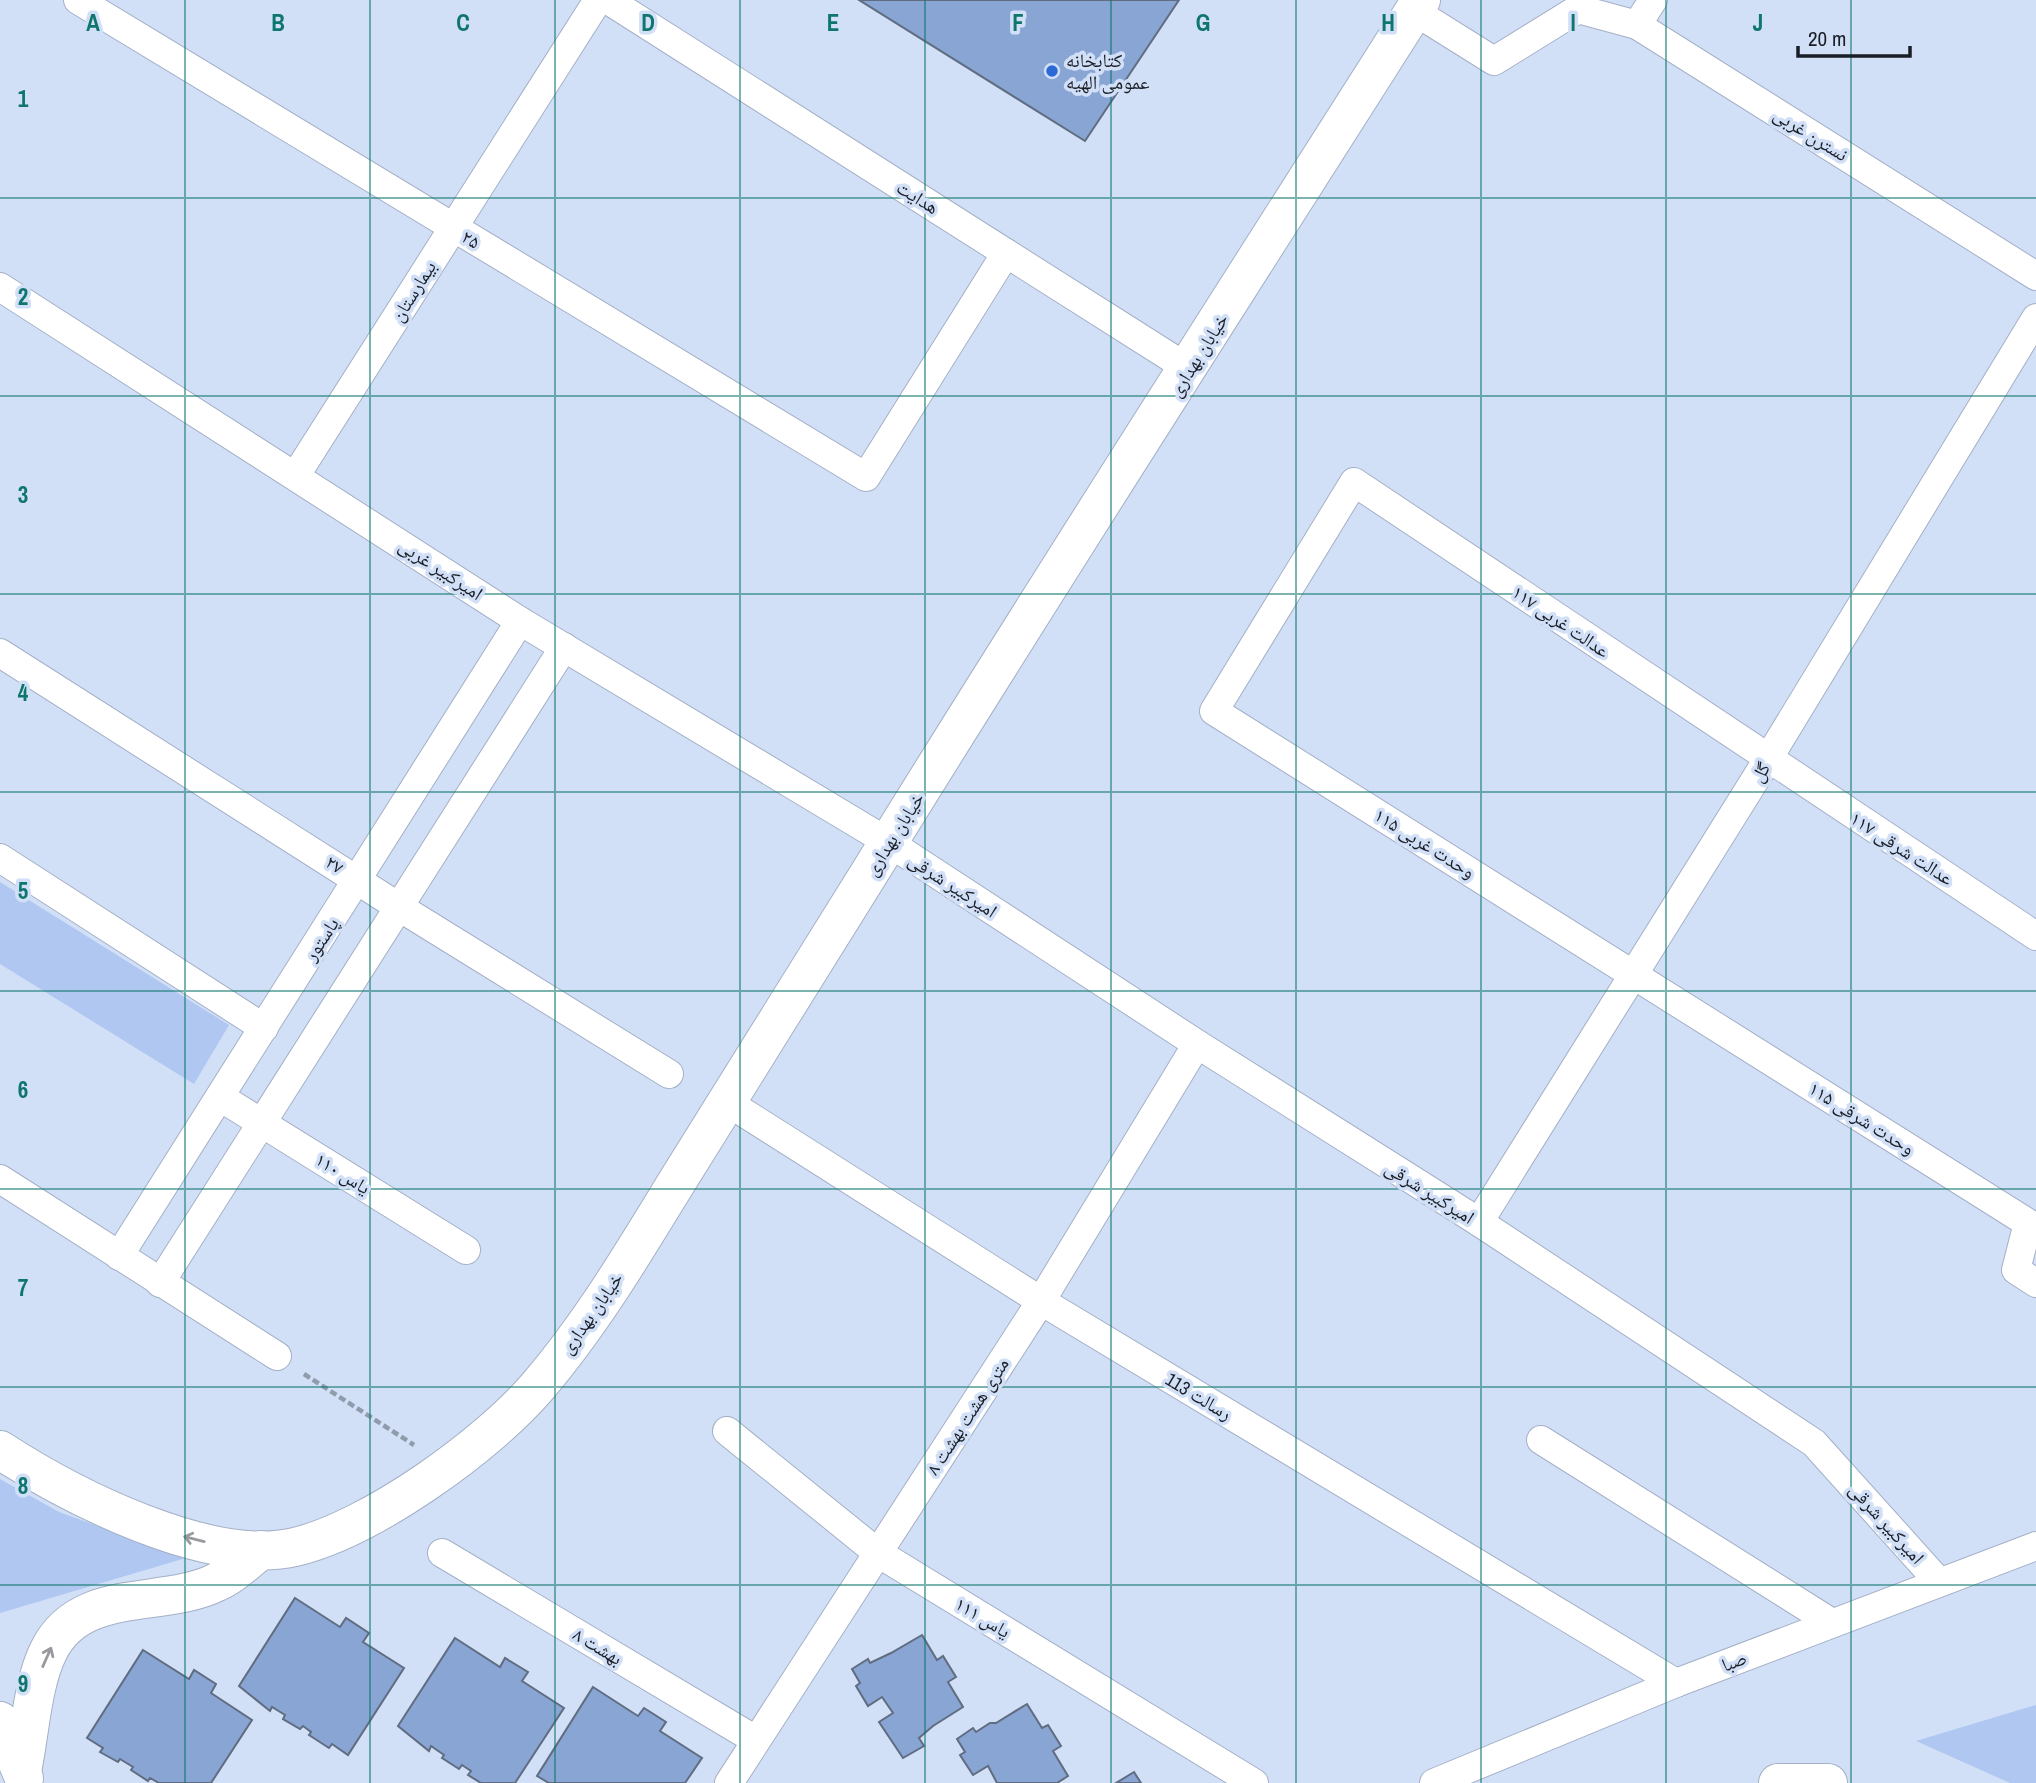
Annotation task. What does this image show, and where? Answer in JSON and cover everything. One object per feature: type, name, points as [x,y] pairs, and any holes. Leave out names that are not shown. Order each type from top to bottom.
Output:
[{"type":"street","name":"۲۵","points":[[78,0],[866,477],[1006,253]]},
{"type":"street","name":"بیمارستان","points":[[296,475],[598,0]]},
{"type":"street","name":"هدایت","points":[[608,0],[1189,369]]},
{"type":"street","points":[[1637,25],[1653,0]]},
{"type":"street","name":"نسترن غربی","points":[[1417,5],[1494,61],[1578,9],[1637,25],[2036,276]]},
{"type":"street","name":"خیابان بهداری","points":[[0,1450],[57,1486],[122,1515],[190,1539],[261,1550],[293,1548],[334,1534],[469,1453],[537,1388],[581,1331],[727,1102],[888,842],[1417,5]]},
{"type":"street","name":"امیرکبیر غربی","points":[[0,287],[520,621],[888,842]]},
{"type":"street","name":"گل","points":[[1479,1222],[1768,759],[2036,318]]},
{"type":"street","name":"۱۱۷ عدالت غربی","points":[[1214,711],[1354,482],[1768,759]]},
{"type":"street","name":"پاستور","points":[[119,1256],[360,879],[520,621]]},
{"type":"street","points":[[160,1283],[564,646]]},
{"type":"street","name":"۲۷","points":[[0,653],[360,879],[399,907],[669,1073]]},
{"type":"street","name":"۱۱۵ وحدت غربی","points":[[1214,711],[1635,974]]},
{"type":"street","name":"۱۱۷ عدالت شرقی","points":[[1768,759],[2036,936]]},
{"type":"street","name":"امیرکبیر شرقی","points":[[888,842],[1197,1044],[1479,1222],[1815,1443],[1939,1581]]},
{"type":"street","points":[[0,858],[264,1028]]},
{"type":"street","name":"۱۱۵ وحدت شرقی","points":[[1635,974],[2028,1223],[2017,1270],[2036,1283]]},
{"type":"street","name":"۸ متری هشت بهشت","points":[[729,1783],[754,1740],[1041,1301],[1197,1044]]},
{"type":"street","name":"یاس ۱۱۰","points":[[220,1097],[466,1250]]},
{"type":"street","name":"رسالت 113","points":[[727,1102],[1041,1301],[1676,1684]]},
{"type":"street","points":[[0,1179],[277,1356]]},
{"type":"street","name":"یاس ۱۱۱","points":[[727,1431],[878,1553],[1254,1783]]},
{"type":"street","points":[[1541,1440],[1832,1623]]},
{"type":"street","name":"صبا","points":[[1434,1783],[1676,1684],[2036,1546]]},
{"type":"street","points":[[24,1777],[39,1674],[50,1648],[74,1621],[109,1604],[172,1595],[217,1583],[261,1550]]},
{"type":"street","name":"۸ بهشت","points":[[442,1553],[754,1740]]},
{"type":"street","points":[[0,1721],[24,1777]]},
{"type":"street","points":[[1778,1783],[1828,1783]]},
{"type":"path","points":[[277,1356],[447,1467]]},
{"type":"shaded area","points":[[0,882],[229,1025],[194,1084],[0,964]]},
{"type":"shaded area","points":[[0,1479],[59,1512],[186,1558],[0,1613]]},
{"type":"shaded area","points":[[2036,1705],[2036,1783],[2010,1783],[1916,1741]]},
{"type":"building","name":"کتابخانه عمومی الهیه","points":[[859,0],[1179,0],[1085,141]]},
{"type":"building","points":[[295,1598],[340,1627],[346,1618],[369,1633],[363,1642],[404,1668],[348,1755],[332,1744],[329,1748],[309,1735],[311,1732],[303,1726],[300,1729],[283,1719],[285,1715],[272,1707],[270,1711],[239,1686]]},
{"type":"building","points":[[922,1635],[937,1660],[943,1656],[956,1677],[948,1682],[963,1707],[933,1726],[919,1738],[924,1746],[903,1758],[879,1722],[893,1713],[882,1697],[868,1706],[856,1686],[860,1683],[852,1669],[868,1659],[870,1663],[891,1653]]},
{"type":"building","points":[[455,1638],[500,1667],[505,1658],[528,1672],[522,1681],[564,1708],[515,1783],[481,1783],[468,1775],[471,1771],[462,1765],[459,1769],[442,1758],[444,1755],[431,1746],[429,1751],[398,1726]]},
{"type":"building","points":[[143,1650],[189,1679],[194,1670],[216,1684],[211,1693],[252,1720],[211,1783],[159,1783],[150,1778],[148,1781],[120,1759],[118,1762],[100,1752],[103,1748],[87,1738]]},
{"type":"building","points":[[593,1687],[638,1716],[644,1708],[666,1722],[660,1731],[702,1758],[685,1783],[549,1783],[537,1776]]},
{"type":"building","points":[[1027,1704],[1042,1728],[1048,1725],[1061,1746],[1053,1751],[1068,1776],[1057,1783],[997,1783],[988,1766],[973,1775],[960,1755],[965,1752],[957,1739],[973,1728],[976,1732],[990,1723],[996,1723]]},
{"type":"building","points":[[1134,1772],[1141,1783],[1116,1783]]},
{"type":"place","name":"کتابخانه عمومی الهیه","points":[[1052,71]]}]
